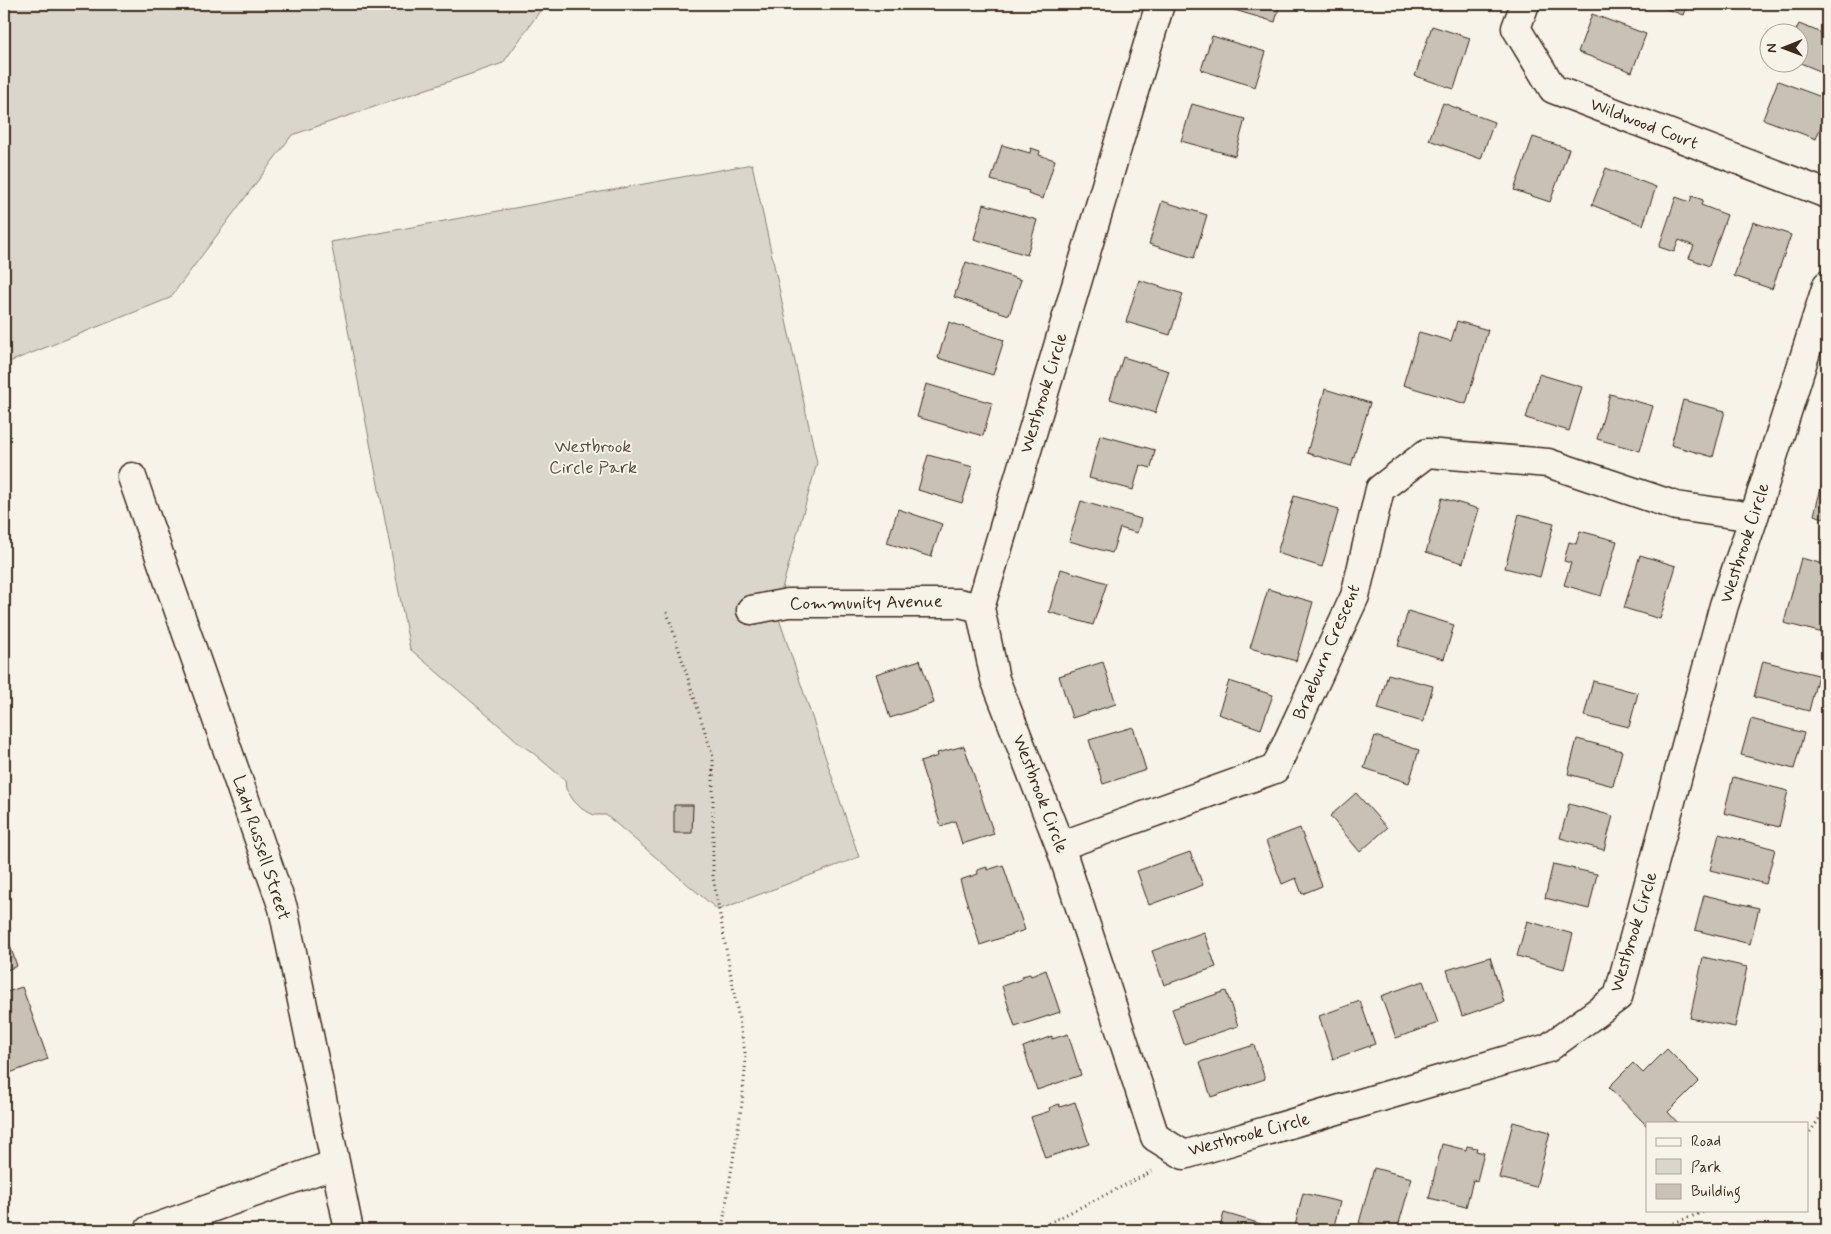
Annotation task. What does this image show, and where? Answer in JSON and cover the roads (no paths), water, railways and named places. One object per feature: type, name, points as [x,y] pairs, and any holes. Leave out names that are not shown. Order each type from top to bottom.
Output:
[{"type":"street","name":"Westbrook Circle","points":[[1160,4],[980,608],[995,679],[1060,846],[1154,1137],[1184,1155],[1548,1048],[1618,997],[1724,605],[1754,517],[1827,285]]},
{"type":"street","name":"Wildwood Court","points":[[1525,4],[1516,28],[1552,89],[1827,194]]},
{"type":"street","name":"Braeburn Crescent","points":[[1060,846],[1275,769],[1355,596],[1380,489],[1427,453],[1548,462],[1676,506],[1754,517]]},
{"type":"street","name":"Lady Russell Street","points":[[132,477],[283,908],[349,1230]]},
{"type":"street","name":"Community Avenue","points":[[751,610],[788,603],[958,603],[980,608]]},
{"type":"street","points":[[149,1230],[335,1164]]},
{"type":"park label","name":"Westbrook Circle Park","points":[[593,457]]}]
